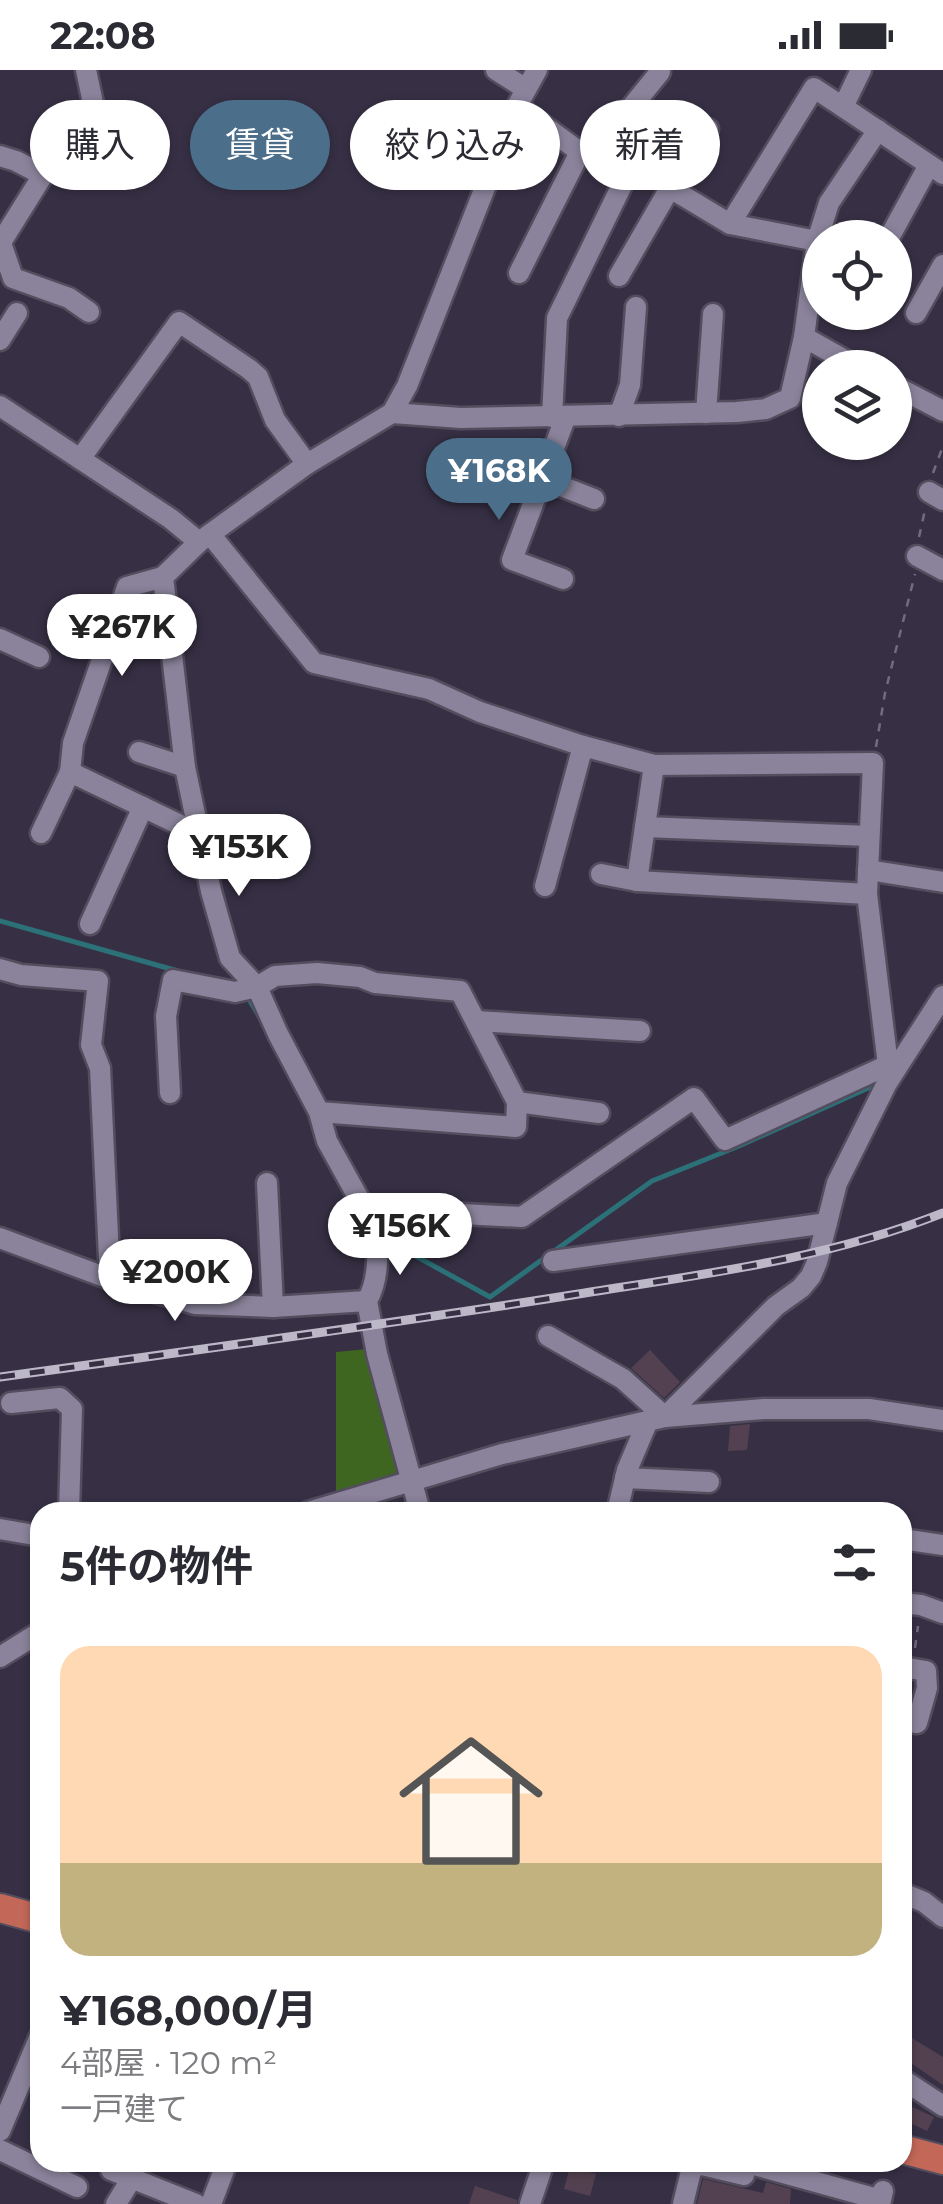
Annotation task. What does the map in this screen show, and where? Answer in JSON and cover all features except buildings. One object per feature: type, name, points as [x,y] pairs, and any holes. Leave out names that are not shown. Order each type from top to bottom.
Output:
[{"type":"highway","points":[[0,1908],[30,1916]]},
{"type":"highway","points":[[912,2152],[943,2160]]},
{"type":"street","points":[[86,70],[92,100]]},
{"type":"street","points":[[496,70],[522,98],[580,145]]},
{"type":"street","points":[[41,833],[70,772],[73,743],[127,587],[163,577],[205,538],[307,464],[392,413],[408,386],[522,98],[538,70]]},
{"type":"street","points":[[843,107],[861,70]]},
{"type":"street","points":[[635,100],[660,72]]},
{"type":"street","points":[[730,224],[814,88],[936,170],[902,220]]},
{"type":"street","points":[[824,220],[830,203],[878,130]]},
{"type":"street","points":[[0,156],[30,168]]},
{"type":"street","points":[[518,273],[580,166]]},
{"type":"street","points":[[34,190],[0,244],[13,278],[69,298],[89,312]]},
{"type":"street","points":[[563,579],[512,560],[542,479],[559,417],[557,318],[620,190]]},
{"type":"street","points":[[619,276],[669,190]]},
{"type":"street","points":[[673,190],[730,224],[802,238]]},
{"type":"street","points":[[916,313],[943,265]]},
{"type":"street","points":[[619,416],[630,385],[636,306]]},
{"type":"street","points":[[0,340],[17,313]]},
{"type":"street","points":[[706,413],[713,314]]},
{"type":"street","points":[[80,459],[179,322],[258,377],[275,420],[307,464]]},
{"type":"street","points":[[392,413],[461,418],[559,417],[766,409],[790,398],[805,330]]},
{"type":"street","points":[[804,336],[828,350]]},
{"type":"street","points":[[912,394],[943,410]]},
{"type":"street","points":[[0,406],[205,538],[314,663],[429,689],[480,712],[654,765],[873,763],[868,894],[890,1073]]},
{"type":"street","points":[[542,479],[594,499]]},
{"type":"street","points":[[917,556],[943,570]]},
{"type":"street","points":[[163,577],[186,766],[211,892],[230,958],[278,1034],[319,1112],[327,1141],[372,1225],[375,1276],[367,1301],[377,1354],[418,1502]]},
{"type":"street","points":[[0,640],[39,657]]},
{"type":"street","points":[[545,886],[583,746]]},
{"type":"street","points":[[139,752],[186,766]]},
{"type":"street","points":[[637,882],[654,765]]},
{"type":"street","points":[[70,772],[200,834]]},
{"type":"street","points":[[90,924],[144,807]]},
{"type":"street","points":[[645,827],[868,836]]},
{"type":"street","points":[[868,870],[943,882]]},
{"type":"street","points":[[601,874],[637,882],[868,894]]},
{"type":"street","points":[[0,969],[21,975],[98,981],[91,1045],[100,1068],[110,1279]]},
{"type":"street","points":[[170,1093],[166,1016],[172,980],[235,992],[275,976],[317,974],[460,991],[518,1102],[516,1126],[319,1112]]},
{"type":"street","points":[[619,1502],[625,1478],[656,1420],[810,1276],[818,1262],[837,1184],[890,1073],[943,996]]},
{"type":"street","points":[[476,1021],[640,1031]]},
{"type":"street","points":[[372,1225],[522,1217],[694,1098],[726,1140],[890,1073]]},
{"type":"street","points":[[518,1102],[598,1113]]},
{"type":"street","points":[[267,1183],[273,1307]]},
{"type":"street","points":[[553,1261],[828,1223]]},
{"type":"street","points":[[0,1238],[110,1279],[195,1304],[273,1307],[367,1301]]},
{"type":"street","points":[[548,1336],[623,1379],[656,1420]]},
{"type":"street","points":[[11,1403],[60,1398],[72,1409],[69,1502]]},
{"type":"street","points":[[341,1502],[502,1454],[656,1420],[764,1409],[868,1409],[943,1420]]},
{"type":"street","points":[[625,1478],[709,1482]]},
{"type":"street","points":[[0,1530],[30,1534]]},
{"type":"street","points":[[912,1540],[943,1544]]},
{"type":"street","points":[[912,1604],[943,1613]]},
{"type":"street","points":[[0,1657],[30,1638]]},
{"type":"street","points":[[912,1669],[926,1671],[927,1688],[917,1722],[912,1722]]},
{"type":"street","points":[[912,1897],[943,1917]]},
{"type":"street","points":[[0,2130],[30,2078]]},
{"type":"street","points":[[912,2086],[943,2106]]},
{"type":"street","points":[[0,2150],[30,2164]]},
{"type":"street","points":[[48,2172],[78,2186]]},
{"type":"street","points":[[116,2172],[196,2204]]},
{"type":"street","points":[[211,2204],[223,2172]]},
{"type":"street","points":[[530,2204],[541,2172]]},
{"type":"street","points":[[683,2204],[692,2172]]},
{"type":"street","points":[[781,2172],[874,2197]]},
{"type":"street","points":[[116,2204],[132,2178]]},
{"type":"path","points":[[873,763],[918,542],[936,496],[935,466],[943,446]]},
{"type":"green space","points":[[368,1349],[402,1474],[336,1496],[336,1352]]},
{"type":"waterway","points":[[0,921],[178,971]]},
{"type":"waterway","points":[[203,976],[241,984]]},
{"type":"waterway","points":[[246,994],[263,1023]]},
{"type":"waterway","points":[[381,1237],[490,1297],[652,1181],[877,1084]]},
{"type":"railway","points":[[0,1377],[713,1273],[853,1243],[943,1213]]}]
